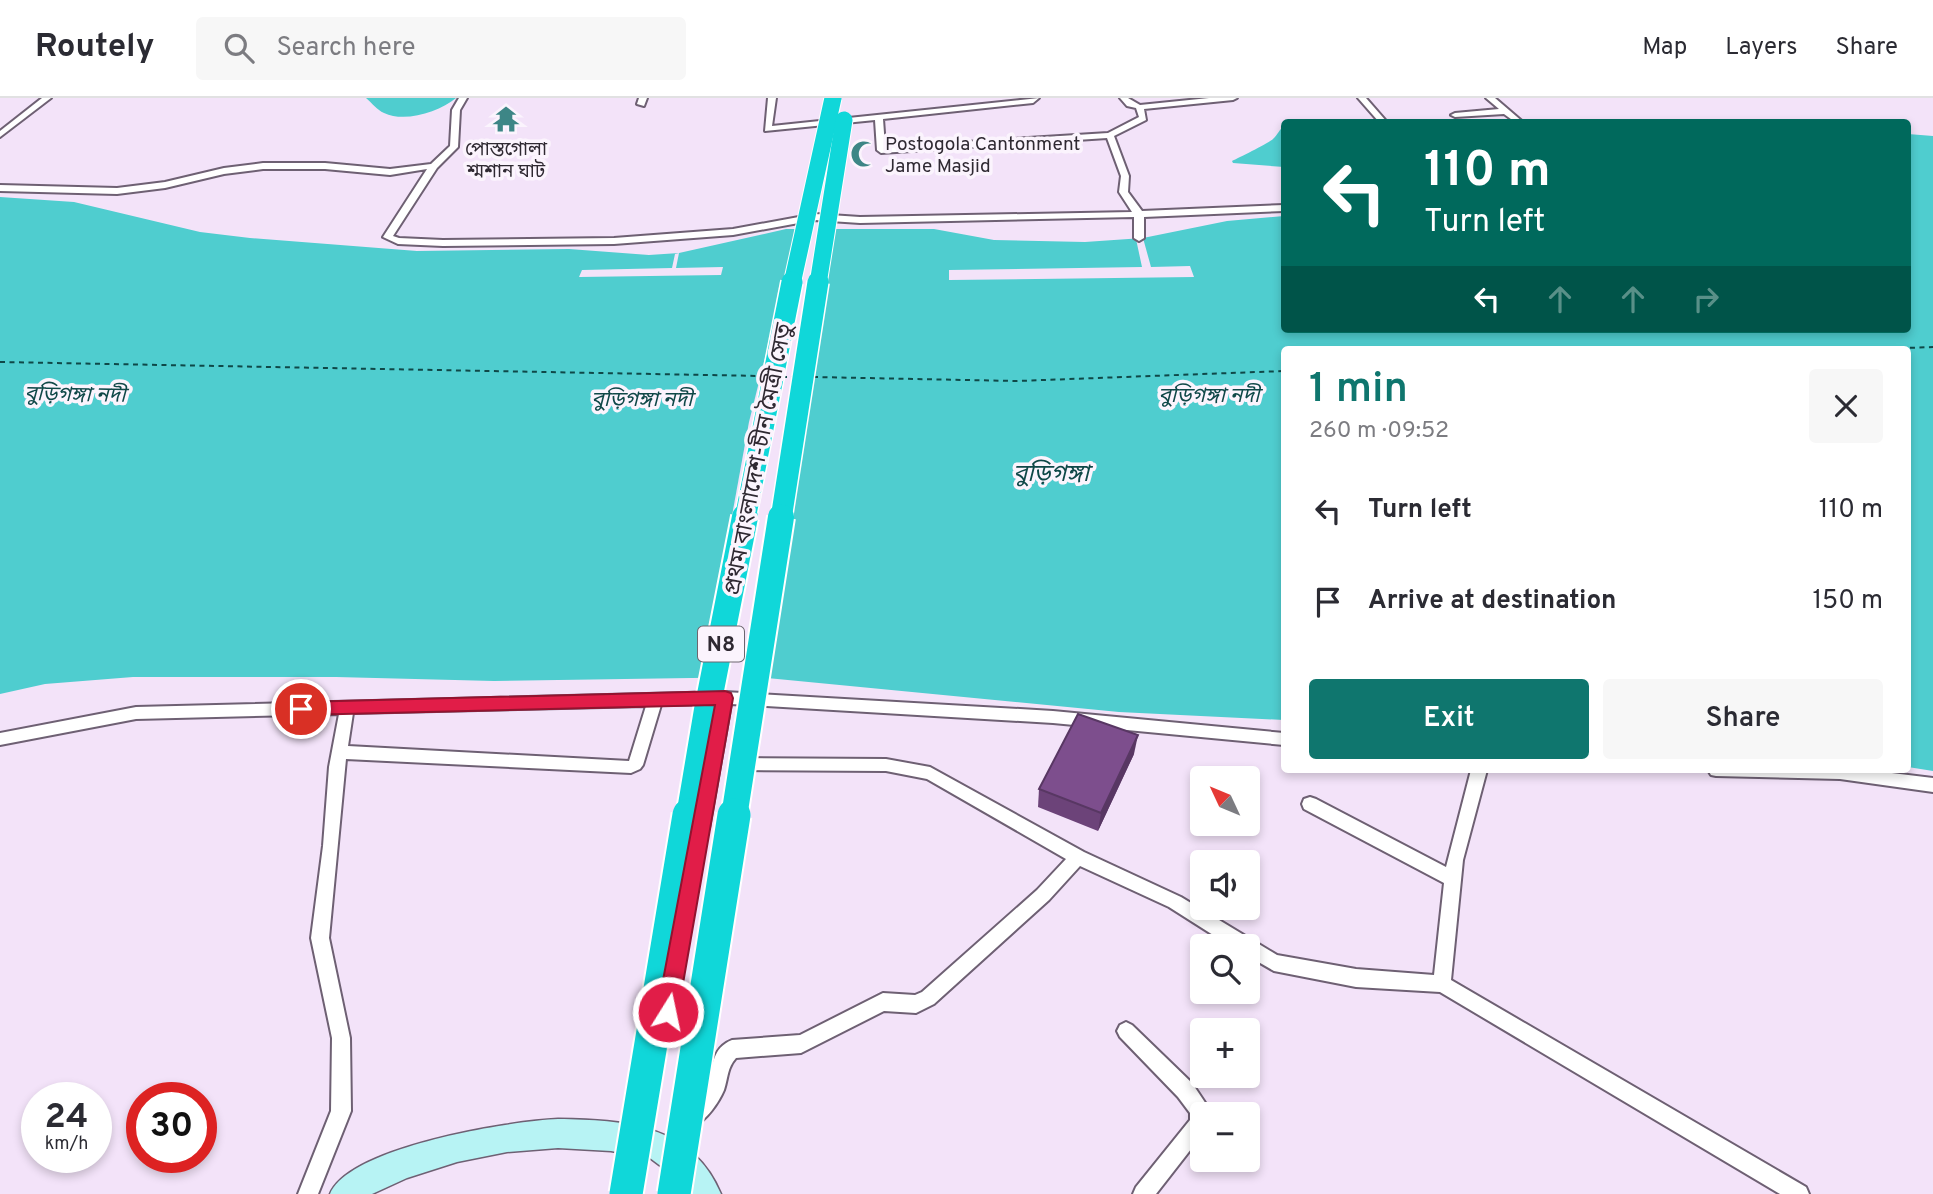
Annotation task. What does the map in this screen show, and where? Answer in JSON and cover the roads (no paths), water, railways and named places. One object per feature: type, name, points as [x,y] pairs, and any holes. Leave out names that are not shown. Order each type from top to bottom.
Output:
[{"type":"highway","name":"প্রথম বাংলাদেশ-চীন মৈত্রী সেতু","points":[[626,1194],[707,710],[802,233],[833,98]]},
{"type":"highway","name":"N8","points":[[674,1194],[848,98]]},
{"type":"main road","points":[[345,1194],[377,1175],[470,1142],[537,1133],[590,1134],[652,1145],[675,1157],[706,1194]]},
{"type":"street","points":[[0,135],[47,98]]},
{"type":"street","points":[[463,98],[456,110],[454,147],[434,166],[388,237],[398,241],[443,243],[614,241],[733,232],[815,217],[860,220],[1281,208]]},
{"type":"street","points":[[772,98],[768,129],[879,119],[1032,101],[1035,98]]},
{"type":"street","points":[[1124,98],[1130,104],[1140,107],[1175,100],[1233,98]]},
{"type":"street","points":[[1362,98],[1380,119]]},
{"type":"street","points":[[1491,98],[1516,119]]},
{"type":"street","points":[[879,119],[881,150],[1110,135],[1143,118],[1140,107]]},
{"type":"street","points":[[1455,115],[1507,111]]},
{"type":"street","points":[[1110,135],[1125,176],[1122,182],[1126,201],[1139,214],[1139,239]]},
{"type":"street","points":[[0,188],[117,191],[165,186],[263,166],[325,166],[390,172],[434,166]]},
{"type":"street","points":[[652,1145],[725,698]]},
{"type":"street","points":[[0,739],[136,713],[725,698],[1053,717],[1281,739]]},
{"type":"street","points":[[339,752],[631,767],[635,765],[654,700]]},
{"type":"street","points":[[308,1194],[341,1111],[341,1038],[320,938],[339,752],[347,708]]},
{"type":"street","points":[[742,764],[886,765],[930,773],[1078,857],[1175,902],[1274,963],[1356,978],[1441,984],[1799,1194]]},
{"type":"street","points":[[1441,984],[1462,826],[1471,805],[1478,773]]},
{"type":"street","points":[[1840,773],[1933,785]]},
{"type":"street","points":[[1310,804],[1454,879]]},
{"type":"street","points":[[652,1145],[705,1104],[715,1088],[725,1055],[732,1049],[801,1044],[883,1002],[916,1004],[928,998],[1043,895],[1078,857]]},
{"type":"street","points":[[1126,1031],[1185,1090],[1200,1110],[1199,1124],[1143,1194]]},
{"type":"water","points":[[366,98],[456,98],[431,112],[402,117],[381,112]]},
{"type":"water","points":[[1281,130],[1281,167],[1233,163],[1232,161],[1275,137]]},
{"type":"water","name":"বুড়িগঙ্গা","points":[[1911,134],[1933,136],[1933,771],[1911,767],[1911,346],[1281,346],[1281,720],[1119,712],[758,677],[494,681],[336,677],[133,677],[45,684],[0,694],[0,197],[74,202],[200,232],[417,251],[569,249],[649,255],[679,253],[786,229],[934,229],[994,240],[1085,242],[1143,238],[1227,221],[1281,216],[1281,333],[1911,333]]},
{"type":"place","name":"পোস্তগোলা শ্মশান ঘাট","points":[[506,119]]},
{"type":"place","name":"Postogola Cantonment Jame Masjid","points":[[864,154]]},
{"type":"water label","name":"বুড়িগঙ্গা নদী","points":[[75,394]]},
{"type":"water label","name":"বুড়িগঙ্গা নদী","points":[[1209,395]]},
{"type":"water label","name":"বুড়িগঙ্গা নদী","points":[[642,399]]}]
